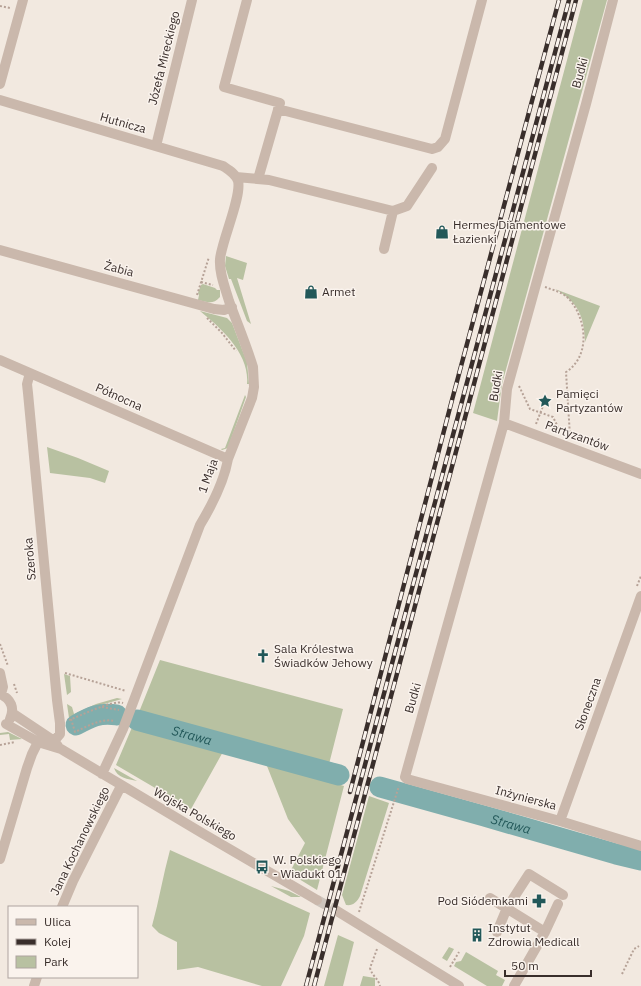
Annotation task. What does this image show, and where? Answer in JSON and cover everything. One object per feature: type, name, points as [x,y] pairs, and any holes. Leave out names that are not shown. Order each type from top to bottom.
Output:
[{"type":"street","points":[[0,84],[23,0]]},
{"type":"street","name":"Józefa Mireckiego","points":[[156,146],[192,0]]},
{"type":"street","points":[[247,0],[224,87],[280,103],[258,179]]},
{"type":"street","points":[[278,109],[432,149],[438,147],[445,139],[482,0]]},
{"type":"street","name":"Budki","points":[[405,777],[504,423],[505,398],[510,377],[586,104],[613,0]]},
{"type":"street","name":"Hutnicza","points":[[0,100],[223,166],[232,172],[236,177]]},
{"type":"street","points":[[236,177],[269,180],[393,210],[407,206],[432,168]]},
{"type":"street","name":"1 Maja","points":[[102,774],[123,729],[200,525],[215,496],[227,467],[228,459],[252,398],[254,381],[253,367],[222,278],[220,259],[238,193],[236,177]]},
{"type":"street","points":[[384,249],[393,210]]},
{"type":"street","name":"Żabia","points":[[0,250],[214,309],[224,310],[232,308]]},
{"type":"street","name":"Północna","points":[[0,360],[228,459]]},
{"type":"street","name":"Szeroka","points":[[30,373],[27,384],[60,723],[60,734],[54,741]]},
{"type":"street","name":"Partyzantów","points":[[504,423],[641,474]]},
{"type":"street","name":"Słoneczna","points":[[560,821],[641,596]]},
{"type":"street","points":[[3,725],[10,719],[12,713],[9,699],[0,694],[3,687],[5,672]]},
{"type":"street","name":"Wojska Polskiego","points":[[12,713],[54,741],[61,750]]},
{"type":"street","name":"Wojska Polskiego","points":[[3,725],[38,742],[61,750],[317,900]]},
{"type":"street","points":[[0,859],[27,768],[38,742]]},
{"type":"street","name":"Inżynierska","points":[[405,777],[407,779],[560,821],[641,846]]},
{"type":"street","name":"Jana Kochanowskiego","points":[[62,906],[73,881],[121,786]]},
{"type":"street","points":[[498,932],[507,908],[528,874],[561,900],[545,932],[514,986]]},
{"type":"street","points":[[490,898],[545,932]]},
{"type":"street","points":[[337,912],[459,986]]},
{"type":"path","points":[[0,6],[10,8]]},
{"type":"path","points":[[201,282],[214,286],[218,285]]},
{"type":"path","points":[[555,291],[565,296],[572,303],[582,324],[584,334],[583,348],[580,356],[572,367],[566,372],[570,441]]},
{"type":"path","points":[[510,377],[515,379],[530,409],[540,413]]},
{"type":"path","points":[[533,433],[545,401]]},
{"type":"path","points":[[637,586],[641,576]]},
{"type":"path","points":[[0,644],[5,672]]},
{"type":"path","points":[[62,672],[129,692]]},
{"type":"path","points":[[14,683],[18,696]]},
{"type":"path","points":[[118,722],[107,719],[90,724],[76,732],[70,720],[100,707],[120,702],[124,704]]},
{"type":"path","points":[[100,707],[122,710]]},
{"type":"path","points":[[358,913],[398,788]]},
{"type":"path","points":[[622,974],[634,949],[639,946]]},
{"type":"path","points":[[377,949],[370,968],[372,974],[377,978],[380,986]]},
{"type":"path","points":[[450,966],[459,952]]},
{"type":"green space","points":[[583,0],[607,0],[502,384],[497,421],[473,413]]},
{"type":"green space","points":[[226,256],[247,263],[243,280],[237,278],[251,324],[247,321],[231,279],[229,279],[225,266]]},
{"type":"green space","points":[[203,284],[220,290],[220,297],[212,302],[198,300],[198,293],[201,285]]},
{"type":"green space","points":[[555,289],[600,306],[585,342],[583,325],[579,311],[570,300]]},
{"type":"green space","points":[[200,311],[227,318],[232,323],[247,362],[249,384],[247,384],[247,373],[239,352],[217,325]]},
{"type":"green space","points":[[245,395],[246,397],[228,448],[222,450],[221,449],[225,448]]},
{"type":"green space","points":[[47,447],[109,471],[105,483],[90,478],[50,473]]},
{"type":"green space","points":[[160,660],[343,709],[328,768],[137,717]]},
{"type":"green space","points":[[64,674],[70,676],[71,692],[67,695]]},
{"type":"green space","points":[[117,698],[122,699],[97,706],[69,718],[67,704],[72,707],[74,714],[96,704]]},
{"type":"green space","points":[[133,725],[224,750],[191,809],[116,765]]},
{"type":"green space","points":[[8,732],[22,739],[10,740],[9,734],[0,735],[0,733]]},
{"type":"green space","points":[[265,761],[344,786],[317,890],[299,879],[291,870],[305,843],[288,819]]},
{"type":"green space","points":[[114,768],[137,781],[120,776]]},
{"type":"green space","points":[[369,796],[389,803],[360,896],[358,900],[351,905],[346,905],[342,895]]},
{"type":"green space","points":[[170,850],[310,913],[304,936],[281,986],[262,986],[198,967],[177,970],[177,942],[159,933],[152,926]]},
{"type":"green space","points":[[271,886],[289,891],[301,897],[291,897]]},
{"type":"green space","points":[[338,935],[354,942],[343,986],[324,986]]},
{"type":"green space","points":[[449,947],[454,949],[447,961],[442,958]]},
{"type":"green space","points":[[466,952],[498,971],[496,975],[505,980],[502,986],[487,986],[454,966],[456,962],[461,961]]},
{"type":"green space","points":[[363,976],[375,978],[375,986],[360,986]]},
{"type":"waterway","name":"Strawa","points":[[76,725],[95,716],[105,714],[117,715]]},
{"type":"waterway","name":"Strawa","points":[[137,720],[339,775]]},
{"type":"waterway","name":"Strawa","points":[[380,787],[641,860]]},
{"type":"tunnel","points":[[317,900],[337,911]]},
{"type":"railway","points":[[350,792],[452,400],[559,0]]},
{"type":"railway","points":[[306,986],[569,0]]},
{"type":"railway","points":[[314,986],[576,0]]},
{"type":"place","name":"Hermes Diamentowe Łazienki","points":[[442,232]]},
{"type":"place","name":"Armet","points":[[311,292]]},
{"type":"place","name":"Pamięci Partyzantów","points":[[545,401]]},
{"type":"place","name":"Sala Królestwa Świadków Jehowy","points":[[263,656]]},
{"type":"place","name":"W. Polskiego - Wiadukt 01","points":[[262,867]]},
{"type":"place","name":"Pod Siódemkami","points":[[539,901]]},
{"type":"place","name":"Instytut Zdrowia Medicall","points":[[477,935]]}]
